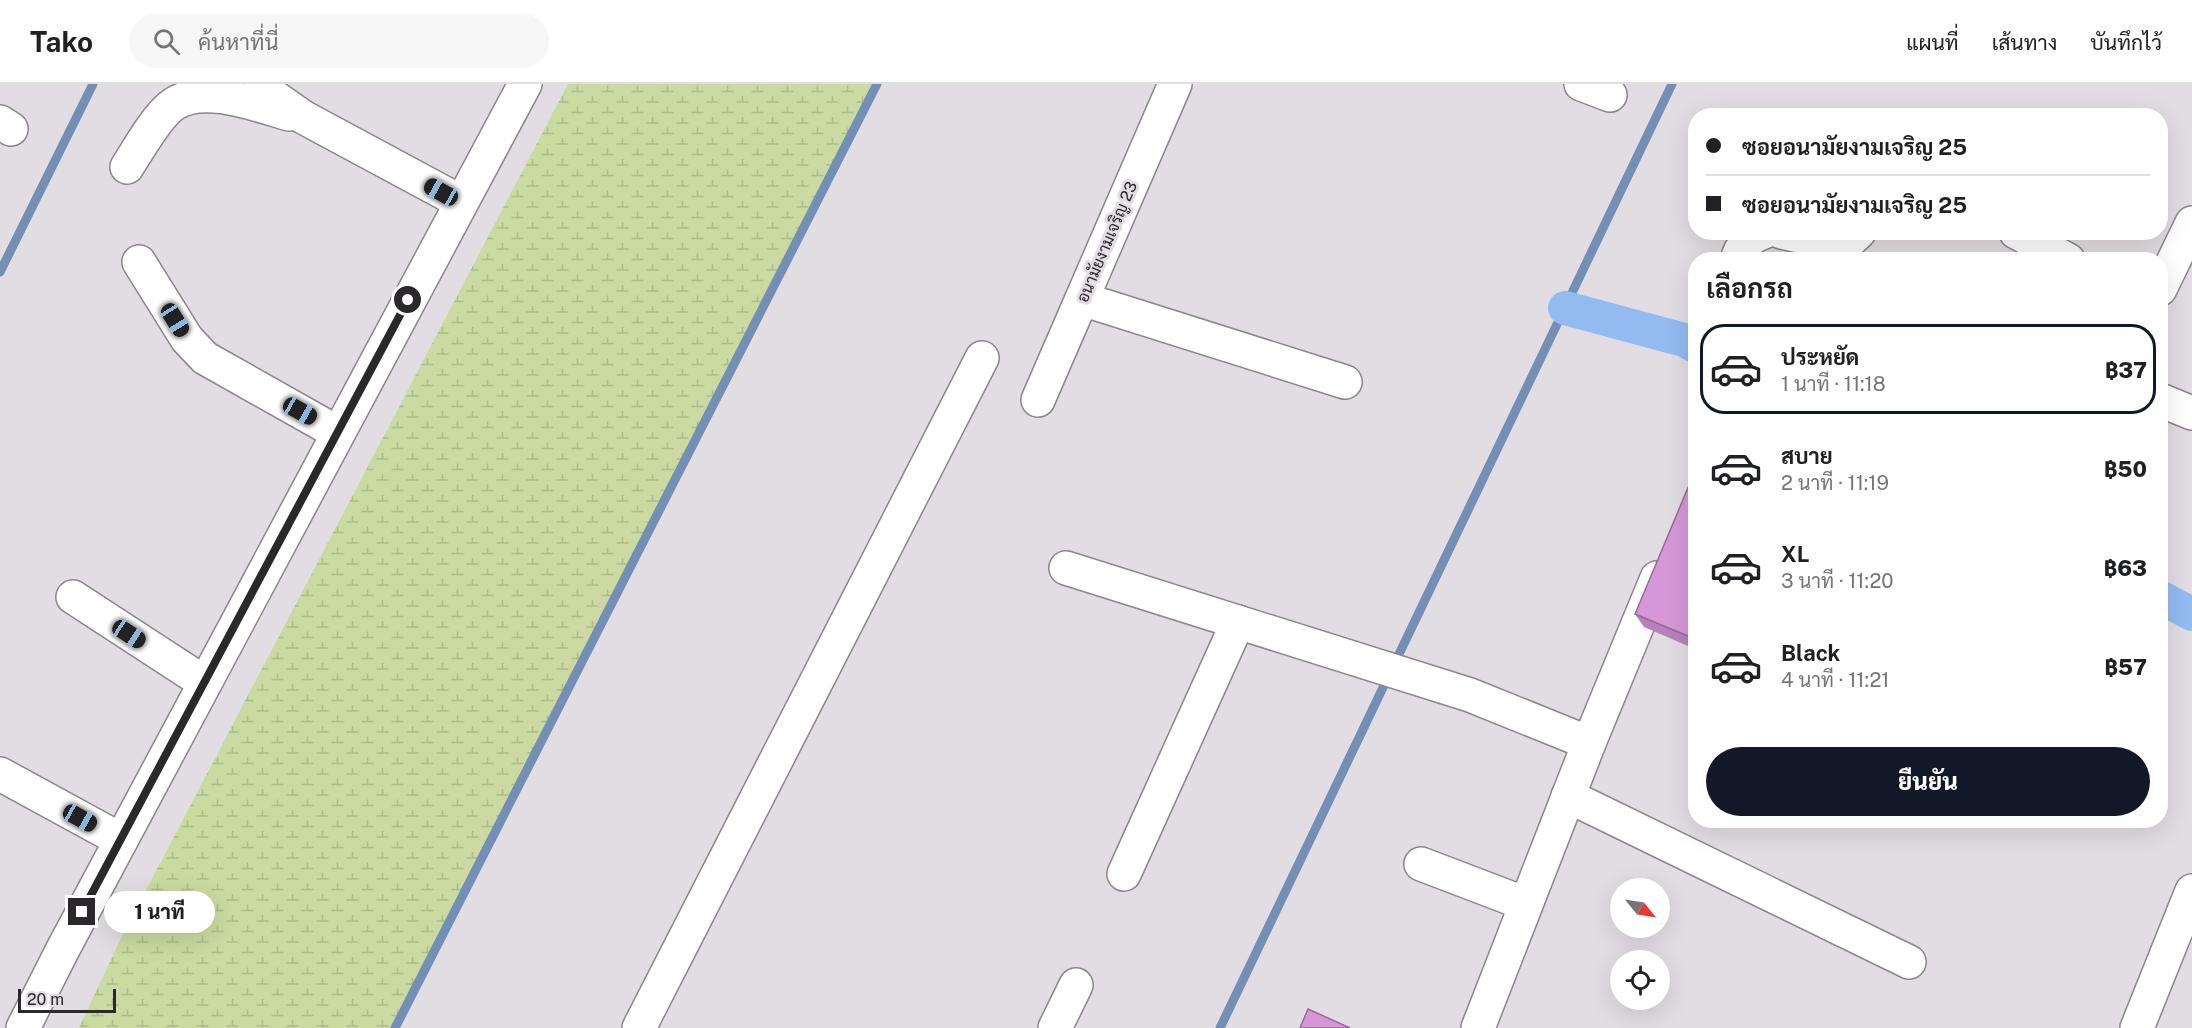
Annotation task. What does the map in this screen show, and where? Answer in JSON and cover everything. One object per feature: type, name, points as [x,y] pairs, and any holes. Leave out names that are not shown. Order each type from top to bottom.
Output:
[{"type":"street","points":[[261,84],[273,96],[303,117],[461,202]]},
{"type":"street","points":[[23,1028],[204,683],[525,84]]},
{"type":"street","name":"อนามัยงามเจริญ 23","points":[[1038,400],[1175,84]]},
{"type":"street","points":[[127,167],[156,124],[173,104],[190,96],[217,95],[303,117]]},
{"type":"street","points":[[2168,272],[2192,223]]},
{"type":"street","points":[[1739,252],[1750,240]]},
{"type":"street","points":[[1817,240],[1844,246],[1850,240]]},
{"type":"street","points":[[2031,240],[2053,252]]},
{"type":"street","points":[[139,262],[187,339],[205,358],[338,433]]},
{"type":"street","points":[[1082,299],[1345,382]]},
{"type":"street","points":[[639,1028],[982,358]]},
{"type":"street","points":[[2168,403],[2192,413]]},
{"type":"street","points":[[1478,1028],[1589,743],[1669,549]]},
{"type":"street","points":[[1066,568],[1470,694],[1589,743]]},
{"type":"street","points":[[73,597],[204,683]]},
{"type":"street","points":[[1124,874],[1238,622]]},
{"type":"street","points":[[0,774],[121,840]]},
{"type":"street","points":[[1568,796],[1909,962]]},
{"type":"street","points":[[1421,864],[1526,904]]},
{"type":"street","points":[[2137,1028],[2192,891]]},
{"type":"street","points":[[1055,1028],[1076,985]]},
{"type":"green space","points":[[568,84],[877,84],[395,1028],[79,1028],[121,938]]},
{"type":"building","points":[[1688,488],[1688,636],[1635,614]]},
{"type":"building","points":[[1308,1009],[1350,1028],[1300,1028]]},
{"type":"waterway","points":[[0,272],[93,84]]},
{"type":"waterway","points":[[395,1028],[877,84]]},
{"type":"waterway","points":[[1220,1028],[1672,84]]},
{"type":"waterway","points":[[1565,308],[1688,342]]},
{"type":"waterway","points":[[2168,601],[2192,614]]},
{"type":"route","points":[[82,912],[408,300]]}]
